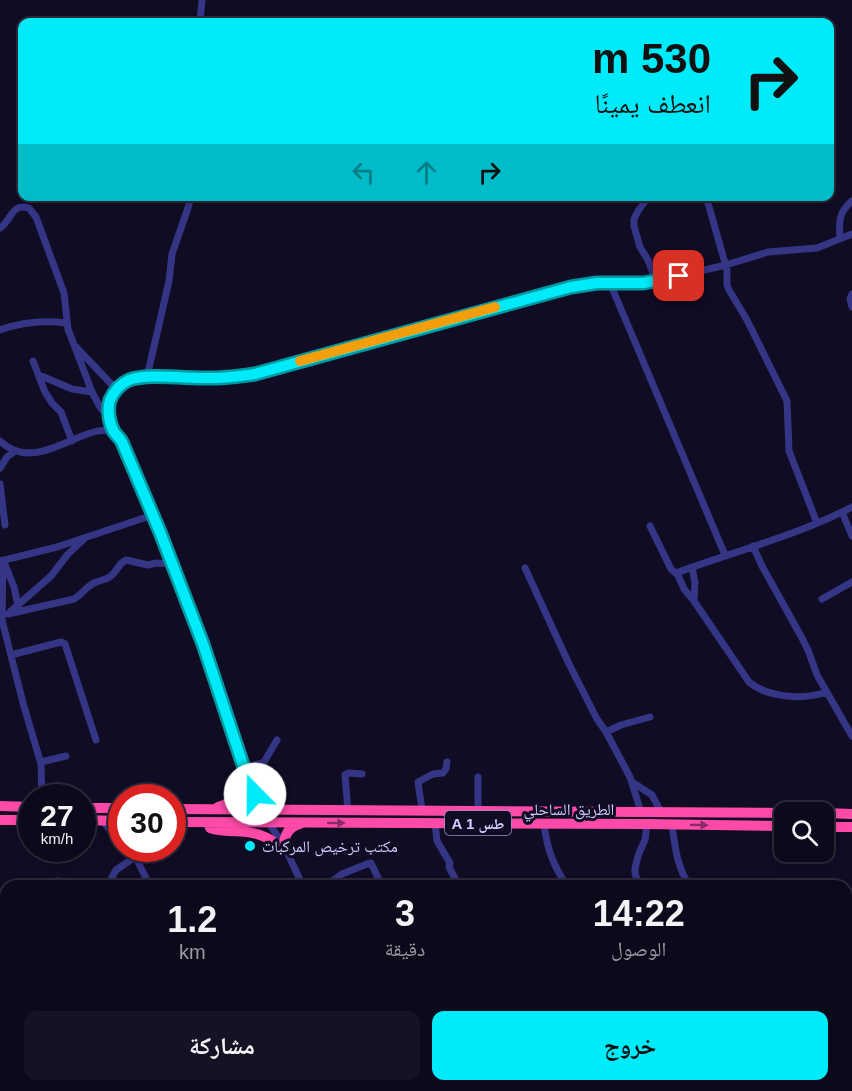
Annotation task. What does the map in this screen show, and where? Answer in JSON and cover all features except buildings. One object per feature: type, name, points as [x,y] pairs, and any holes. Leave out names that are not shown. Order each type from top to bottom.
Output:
[{"type":"highway","points":[[207,809],[234,800],[242,792],[245,772]]},
{"type":"highway","points":[[255,794],[264,802],[286,810]]},
{"type":"highway","points":[[0,806],[18,807]]},
{"type":"highway","name":"الطريق الساحلي","points":[[186,809],[774,813]]},
{"type":"highway","points":[[834,813],[852,814]]},
{"type":"highway","points":[[0,820],[18,820]]},
{"type":"highway","points":[[96,820],[108,820]]},
{"type":"highway","name":"الطريق الساحلي","points":[[186,822],[774,826]]},
{"type":"highway","points":[[208,822],[210,828],[213,829],[254,832],[283,849],[287,833],[293,826],[301,823]]},
{"type":"highway","points":[[834,827],[852,827]]},
{"type":"street","points":[[200,18],[202,0]]},
{"type":"street","points":[[147,377],[167,289],[171,258],[190,201]]},
{"type":"street","points":[[645,201],[634,219],[640,248],[648,260],[656,282]]},
{"type":"street","points":[[707,201],[726,265],[729,290],[747,320],[787,401],[789,450],[817,523]]},
{"type":"street","points":[[840,239],[839,219],[841,213],[852,201]]},
{"type":"street","points":[[0,228],[8,222],[18,207],[29,208],[34,214],[64,293],[66,323],[73,343],[92,392],[110,420]]},
{"type":"street","points":[[258,810],[255,794],[245,772],[203,644],[173,564],[122,442],[114,432],[110,420],[109,404],[121,384],[132,379],[147,377],[214,378],[255,374],[571,287],[597,283],[656,282],[768,252],[811,249],[852,234]]},
{"type":"street","points":[[610,283],[725,555]]},
{"type":"street","points":[[852,294],[850,299],[852,307]]},
{"type":"street","points":[[0,330],[36,321],[66,323]]},
{"type":"street","points":[[73,343],[117,389]]},
{"type":"street","points":[[33,361],[48,398],[61,412],[72,441]]},
{"type":"street","points":[[39,375],[72,389],[92,392]]},
{"type":"street","points":[[0,441],[15,451],[27,454],[39,453],[101,430],[114,432]]},
{"type":"street","points":[[0,468],[15,451]]},
{"type":"street","points":[[0,484],[5,525]]},
{"type":"street","points":[[676,573],[776,539],[852,507]]},
{"type":"street","points":[[842,512],[852,536]]},
{"type":"street","points":[[1,561],[86,538],[153,515]]},
{"type":"street","points":[[650,526],[671,569],[676,573],[684,589],[744,677],[753,685],[793,697],[816,696],[827,692]]},
{"type":"street","points":[[5,617],[51,576],[68,554],[86,538]]},
{"type":"street","points":[[753,546],[808,650],[817,675],[852,736]]},
{"type":"street","points":[[5,617],[74,599],[90,585],[111,576],[119,564],[126,560],[148,565],[173,564]]},
{"type":"street","points":[[1,561],[11,578],[18,606]]},
{"type":"street","points":[[1,561],[5,617],[11,655],[40,762],[42,784]]},
{"type":"street","points":[[692,567],[695,583],[694,601]]},
{"type":"street","points":[[525,568],[569,664],[632,782],[641,812]]},
{"type":"street","points":[[822,599],[852,582]]},
{"type":"street","points":[[11,655],[61,642],[65,644],[96,740]]},
{"type":"street","points":[[606,732],[650,717]]},
{"type":"street","points":[[245,772],[253,764],[264,762],[277,740]]},
{"type":"street","points":[[40,762],[66,756]]},
{"type":"street","points":[[422,810],[418,782],[434,774],[443,773],[447,762]]},
{"type":"street","points":[[245,772],[250,796],[300,880]]},
{"type":"street","points":[[348,811],[345,775],[348,772],[362,774]]},
{"type":"street","points":[[478,777],[478,810]]},
{"type":"street","points":[[632,782],[652,795],[661,812]]},
{"type":"street","points":[[102,820],[108,827]]},
{"type":"street","points":[[435,823],[437,841],[450,863],[449,867],[456,880]]},
{"type":"street","points":[[544,824],[547,846],[563,880]]},
{"type":"street","points":[[637,880],[635,868],[645,840],[647,824]]},
{"type":"street","points":[[672,825],[677,860],[686,880]]},
{"type":"street","points":[[110,880],[116,870],[128,862]]},
{"type":"street","points":[[138,862],[147,880]]},
{"type":"street","points":[[334,880],[342,874],[371,863],[380,880]]},
{"type":"slow traffic","points":[[300,361],[495,307]]},
{"type":"place","name":"مكتب ترخيص المركبات","points":[[250,846]]},
{"type":"route","points":[[255,794],[173,564],[122,442],[114,432],[109,415],[109,404],[113,393],[126,381],[139,378],[228,378],[255,374],[584,284],[633,284],[656,282],[679,276]]}]
